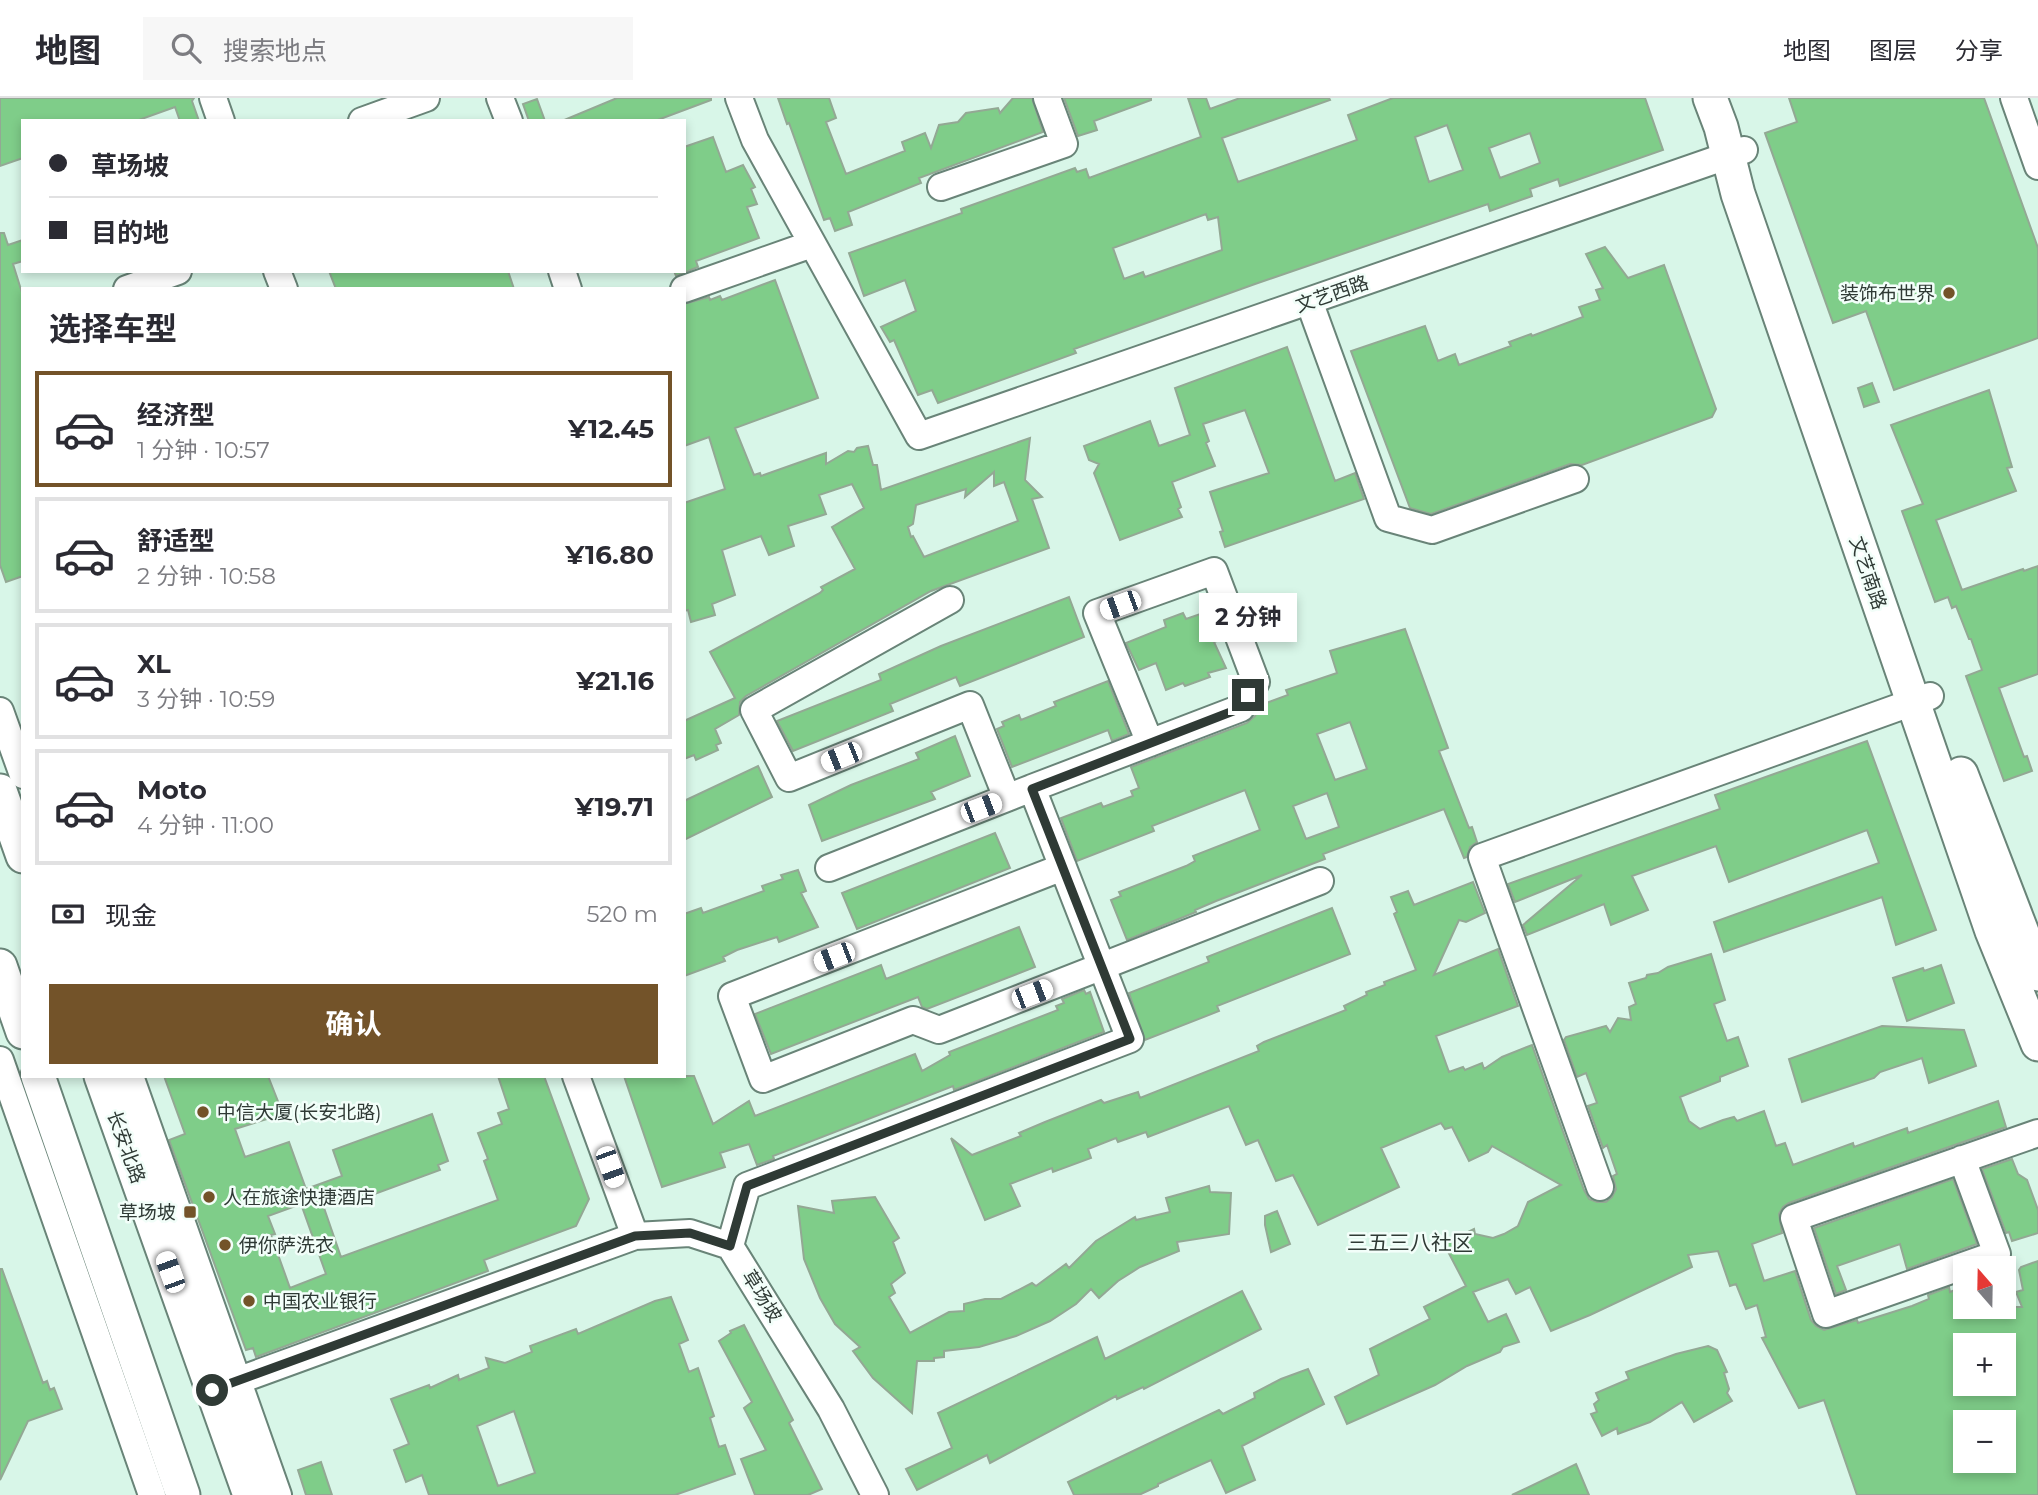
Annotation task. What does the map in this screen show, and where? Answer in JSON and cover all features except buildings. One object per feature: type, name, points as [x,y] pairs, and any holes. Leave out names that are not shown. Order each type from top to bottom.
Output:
[{"type":"main road","name":"文艺南路","points":[[1710,98],[1721,127],[1736,153]]},
{"type":"main road","name":"文艺南路","points":[[1725,98],[1736,153],[1922,699],[1992,931],[2038,1044]]},
{"type":"main road","name":"文艺南路","points":[[1922,699],[2038,974]]},
{"type":"main road","points":[[0,791],[21,850]]},
{"type":"main road","points":[[0,966],[21,1026]]},
{"type":"main road","points":[[39,1078],[183,1495]]},
{"type":"main road","name":"长安北路","points":[[102,1078],[225,1386],[250,1495]]},
{"type":"street","points":[[213,98],[220,119]]},
{"type":"street","points":[[368,119],[426,98]]},
{"type":"street","points":[[500,98],[508,119]]},
{"type":"street","points":[[686,288],[812,244],[755,140],[739,98]]},
{"type":"street","points":[[941,187],[1064,144],[1047,98]]},
{"type":"street","points":[[2014,98],[2038,166]]},
{"type":"street","name":"文艺西路","points":[[812,244],[919,436],[1736,153]]},
{"type":"street","points":[[133,287],[172,273]]},
{"type":"street","points":[[1309,302],[1388,519],[1432,530],[1575,480]]},
{"type":"street","points":[[829,867],[1241,708],[1256,682],[1214,571],[1097,613],[1150,743]]},
{"type":"street","points":[[950,600],[754,710],[789,778],[971,705],[1007,798]]},
{"type":"street","points":[[1600,1187],[1482,858],[1922,699]]},
{"type":"street","points":[[0,711],[21,769]]},
{"type":"street","points":[[225,1386],[635,1236],[690,1233],[730,1246],[747,1186],[1130,1039],[1032,789]]},
{"type":"street","points":[[1063,867],[732,996],[763,1079],[913,1020],[939,1030],[1320,881]]},
{"type":"street","points":[[0,1060],[152,1495]]},
{"type":"street","points":[[131,1078],[225,1386],[278,1495]]},
{"type":"street","points":[[577,1078],[635,1236]]},
{"type":"street","points":[[1962,1159],[1997,1254],[1826,1314],[1794,1218],[1962,1159],[2038,1133]]},
{"type":"street","name":"草场坡","points":[[730,1246],[831,1409],[875,1495]]},
{"type":"place","name":"装饰布世界","points":[[1949,293]]},
{"type":"place","name":"中信大厦(长安北路)","points":[[203,1112]]},
{"type":"place","name":"人在旅途快捷酒店","points":[[209,1197]]},
{"type":"place","name":"草场坡","points":[[190,1212]]},
{"type":"place","name":"伊你萨洗衣","points":[[225,1245]]},
{"type":"place","name":"中国农业银行","points":[[249,1301]]},
{"type":"district","name":"三五三八社区","points":[[1410,1242]]},
{"type":"route","points":[[212,1390],[635,1236],[690,1233],[730,1246],[747,1186],[1130,1039],[1032,789],[1241,708],[1248,695]]}]
